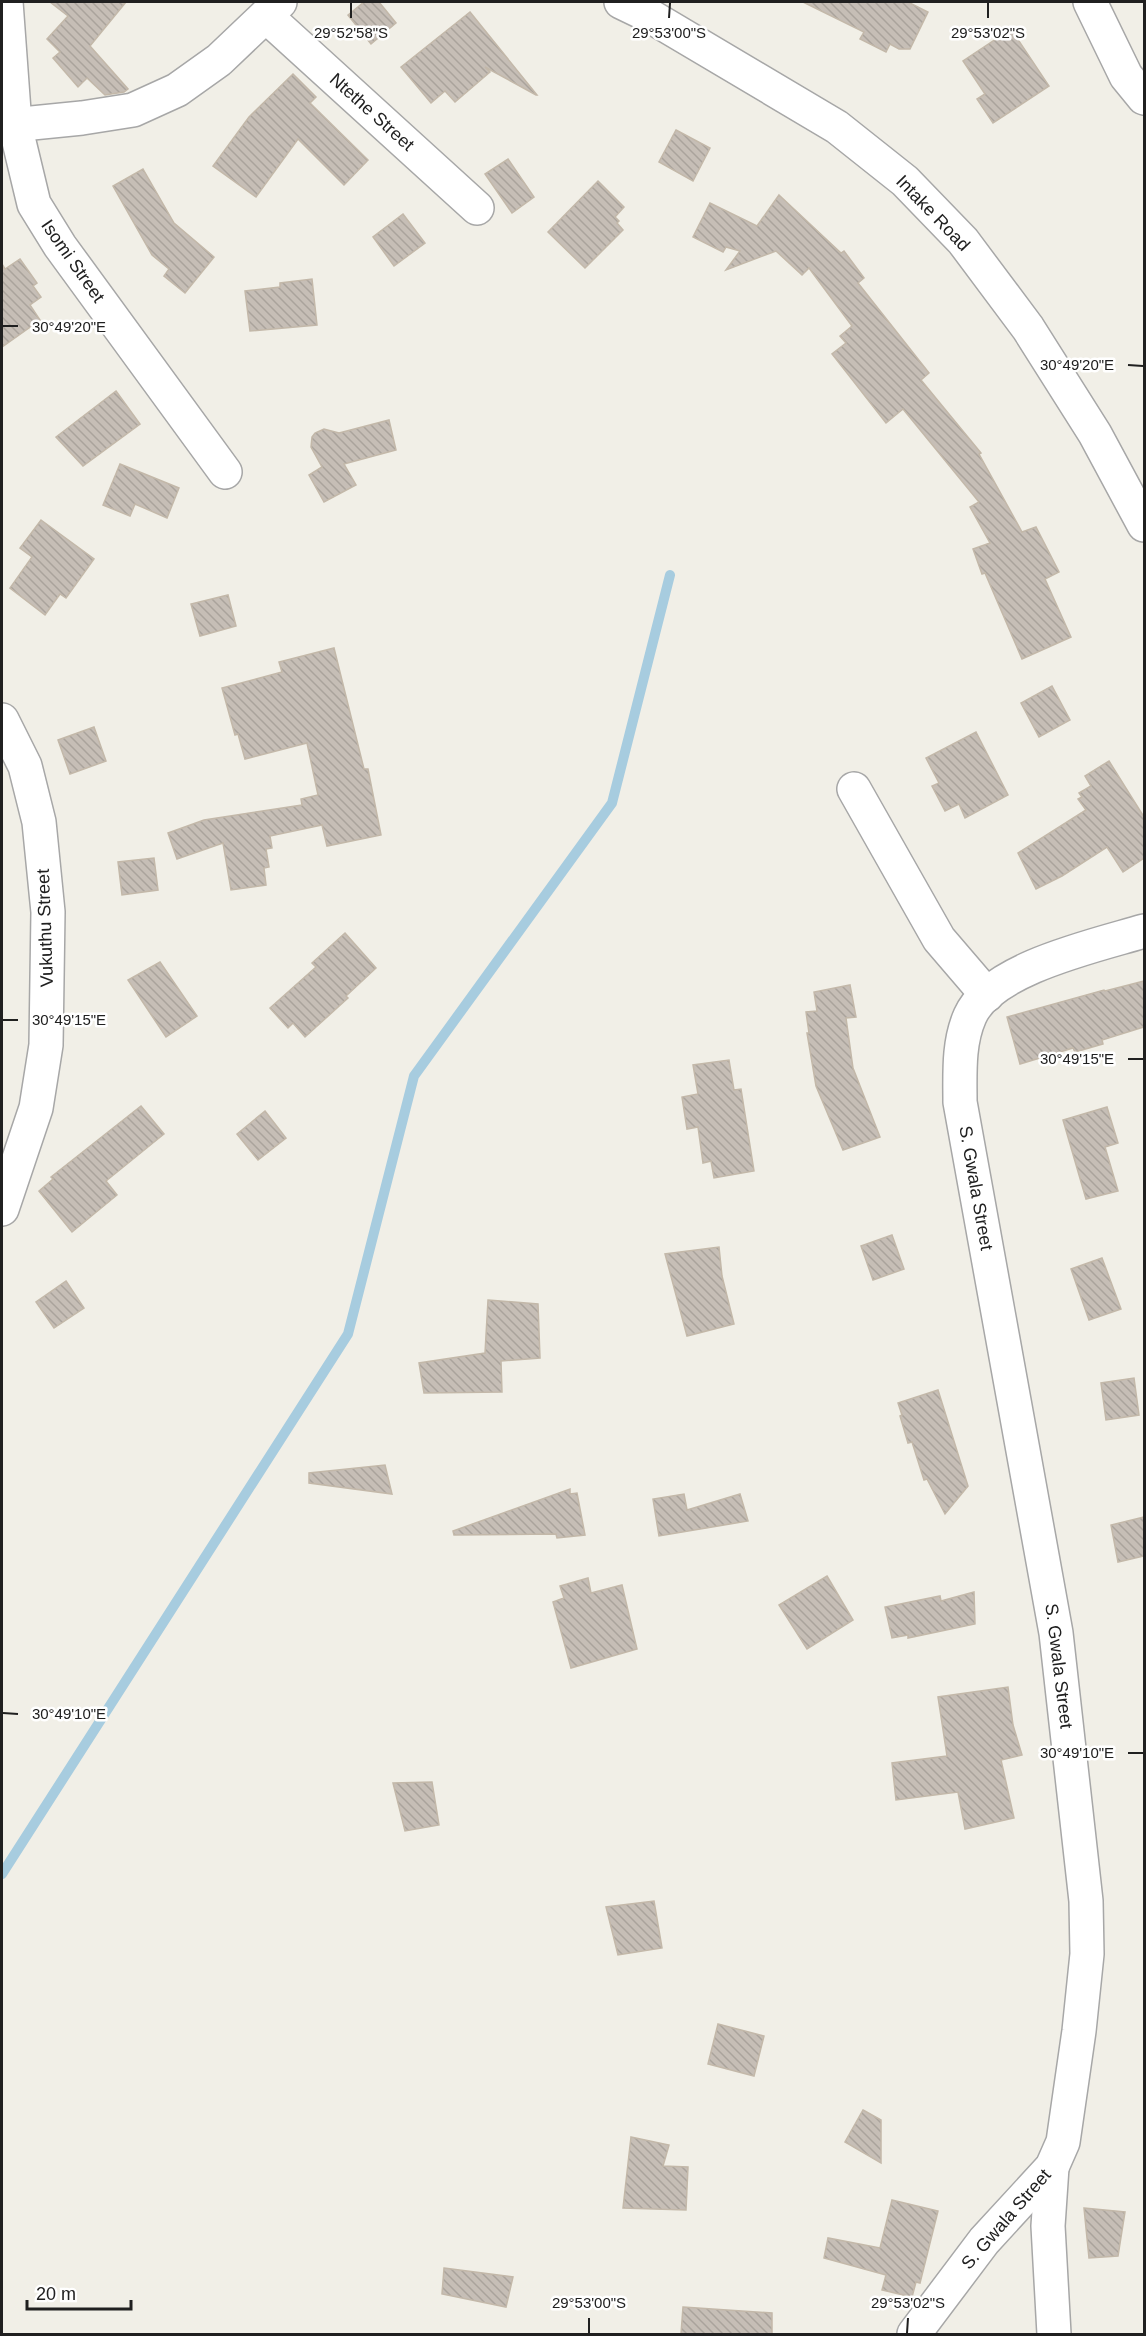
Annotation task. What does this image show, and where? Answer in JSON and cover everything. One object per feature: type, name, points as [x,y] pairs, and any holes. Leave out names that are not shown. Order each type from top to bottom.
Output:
[{"type":"street","name":"Isomi Street","points":[[6,2],[8,125],[34,204],[60,246],[225,472]]},
{"type":"street","name":"Intake Road","points":[[621,2],[655,9],[837,127],[913,189],[963,241],[1028,328],[1095,434],[1144,525]]},
{"type":"street","points":[[1090,2],[1126,76],[1144,98]]},
{"type":"street","points":[[8,125],[133,110],[177,90],[219,60],[273,9]]},
{"type":"street","name":"Ntethe Street","points":[[273,9],[477,208]]},
{"type":"street","name":"Vukuthu Street","points":[[2,720],[25,766],[39,822],[48,912],[44,1055],[36,1108],[2,1209]]},
{"type":"street","points":[[854,789],[939,939],[987,995]]},
{"type":"street","name":"S. Gwala Street","points":[[914,2334],[984,2241],[1052,2167],[1063,2142],[1079,2031],[1087,1954],[1086,1901],[1056,1633],[960,1102],[960,1066],[964,1033],[971,1014],[987,995],[1012,976],[1057,957],[1144,931]]},
{"type":"street","points":[[1052,2167],[1048,2226],[1054,2334]]},
{"type":"building","points":[[50,2],[126,2],[90,46],[128,89],[124,92],[105,95],[87,78],[78,87],[53,58],[60,52],[47,39],[68,16]]},
{"type":"building","points":[[364,2],[379,2],[396,23],[371,44],[348,15]]},
{"type":"building","points":[[803,2],[908,2],[928,12],[910,49],[899,49],[890,44],[886,52],[860,39],[864,32]]},
{"type":"building","points":[[470,12],[537,95],[485,67],[490,72],[455,102],[445,91],[431,103],[401,67]]},
{"type":"building","points":[[1011,29],[1049,86],[993,123],[977,99],[985,94],[963,61]]},
{"type":"building","points":[[293,74],[316,97],[310,103],[368,160],[344,185],[298,139],[256,197],[213,166],[249,117]]},
{"type":"building","points":[[676,130],[710,148],[693,181],[659,162]]},
{"type":"building","points":[[508,159],[534,197],[512,213],[485,174]]},
{"type":"building","points":[[143,169],[174,223],[214,257],[185,293],[164,276],[169,269],[152,255],[113,186]]},
{"type":"building","points":[[598,181],[624,207],[615,217],[623,230],[585,268],[548,232]]},
{"type":"building","points":[[779,195],[841,253],[844,251],[864,278],[858,283],[929,373],[921,380],[981,453],[979,454],[1022,532],[1036,527],[1059,572],[1045,579],[1071,637],[1022,659],[985,573],[982,574],[973,549],[990,543],[970,507],[979,502],[903,409],[886,423],[832,354],[846,343],[840,336],[852,326],[809,268],[802,275],[776,251],[726,270],[740,251],[726,247],[723,252],[693,237],[710,203],[757,226]]},
{"type":"building","points":[[403,214],[425,243],[394,266],[373,237]]},
{"type":"building","points":[[20,259],[37,283],[33,286],[41,297],[30,305],[40,320],[2,347],[2,264],[5,269]]},
{"type":"building","points":[[312,279],[317,325],[250,331],[245,291],[280,287],[280,283]]},
{"type":"building","points":[[116,391],[140,424],[83,466],[56,437]]},
{"type":"building","points":[[389,420],[396,450],[344,464],[356,485],[324,502],[309,475],[322,467],[311,447],[315,433],[324,429],[339,433]]},
{"type":"building","points":[[120,464],[179,488],[167,518],[135,504],[130,516],[103,505]]},
{"type":"building","points":[[41,520],[94,559],[66,598],[60,594],[45,615],[10,588],[32,557],[20,548]]},
{"type":"building","points":[[228,595],[236,626],[200,636],[191,604]]},
{"type":"building","points":[[334,648],[364,769],[368,769],[381,835],[327,846],[322,825],[270,836],[272,848],[266,849],[269,867],[264,868],[266,885],[231,890],[223,843],[177,859],[168,833],[204,820],[302,805],[301,799],[318,795],[307,743],[245,759],[238,734],[235,735],[222,688],[282,672],[279,662]]},
{"type":"building","points":[[1052,686],[1070,720],[1039,737],[1021,703]]},
{"type":"building","points":[[94,727],[106,761],[70,774],[58,740]]},
{"type":"building","points":[[976,732],[1008,795],[965,818],[959,804],[945,811],[932,786],[939,783],[926,758]]},
{"type":"building","points":[[1109,761],[1144,817],[1144,858],[1123,872],[1107,847],[1062,876],[1036,889],[1018,853],[1086,810],[1078,799],[1082,797],[1079,793],[1091,786],[1085,776]]},
{"type":"building","points":[[154,858],[158,890],[122,895],[118,862]]},
{"type":"building","points":[[345,933],[376,968],[346,996],[348,998],[305,1037],[293,1023],[288,1028],[270,1008],[316,967],[312,963]]},
{"type":"building","points":[[160,962],[197,1016],[166,1037],[128,980]]},
{"type":"building","points":[[1144,981],[1144,1027],[1102,1040],[1103,1044],[1075,1052],[1073,1048],[1020,1064],[1007,1017]]},
{"type":"building","points":[[850,985],[856,1017],[846,1018],[853,1068],[880,1137],[843,1150],[816,1086],[807,1033],[809,1033],[806,1012],[817,1011],[814,992]]},
{"type":"building","points":[[729,1060],[734,1090],[741,1089],[754,1171],[714,1178],[711,1161],[703,1163],[698,1127],[687,1129],[682,1097],[698,1094],[693,1065]]},
{"type":"building","points":[[141,1106],[164,1134],[106,1181],[117,1195],[72,1232],[39,1191],[53,1179],[51,1177]]},
{"type":"building","points":[[1107,1107],[1118,1143],[1105,1147],[1118,1191],[1086,1199],[1063,1120]]},
{"type":"building","points":[[265,1111],[286,1138],[258,1160],[237,1134]]},
{"type":"building","points":[[892,1235],[904,1269],[873,1280],[861,1246]]},
{"type":"building","points":[[719,1247],[722,1276],[734,1324],[687,1336],[665,1254]]},
{"type":"building","points":[[1102,1258],[1121,1309],[1089,1320],[1071,1269]]},
{"type":"building","points":[[66,1281],[84,1308],[54,1328],[36,1302]]},
{"type":"building","points":[[488,1300],[538,1304],[540,1358],[501,1361],[502,1392],[424,1393],[419,1363],[485,1353]]},
{"type":"building","points":[[1134,1378],[1139,1415],[1106,1420],[1101,1383]]},
{"type":"building","points":[[938,1390],[968,1486],[945,1514],[927,1479],[924,1480],[912,1442],[908,1443],[898,1403]]},
{"type":"building","points":[[385,1465],[392,1494],[309,1483],[309,1473]]},
{"type":"building","points":[[570,1489],[570,1494],[577,1493],[585,1535],[557,1538],[556,1534],[454,1535],[453,1531]]},
{"type":"building","points":[[684,1494],[687,1510],[740,1494],[748,1521],[659,1536],[653,1499]]},
{"type":"building","points":[[1144,1517],[1144,1556],[1118,1562],[1111,1525]]},
{"type":"building","points":[[827,1576],[853,1620],[807,1649],[779,1605]]},
{"type":"building","points":[[588,1578],[591,1593],[622,1585],[637,1649],[571,1668],[553,1602],[564,1598],[560,1586]]},
{"type":"building","points":[[974,1592],[975,1624],[908,1638],[908,1635],[892,1638],[885,1607],[940,1596],[941,1601]]},
{"type":"building","points":[[1008,1687],[1013,1725],[1022,1755],[1001,1760],[1014,1818],[965,1829],[958,1792],[896,1800],[892,1763],[947,1756],[938,1697]]},
{"type":"building","points":[[432,1782],[439,1825],[405,1831],[393,1783]]},
{"type":"building","points":[[654,1901],[662,1948],[618,1955],[606,1907]]},
{"type":"building","points":[[718,2024],[764,2036],[754,2076],[708,2064]]},
{"type":"building","points":[[863,2110],[881,2120],[881,2163],[845,2142]]},
{"type":"building","points":[[631,2137],[669,2145],[663,2166],[688,2167],[686,2210],[623,2208]]},
{"type":"building","points":[[892,2200],[938,2211],[920,2283],[916,2282],[912,2297],[882,2290],[886,2275],[824,2258],[828,2238],[880,2248]]},
{"type":"building","points":[[1084,2208],[1125,2212],[1118,2256],[1089,2258]]},
{"type":"building","points":[[444,2268],[513,2277],[506,2307],[442,2294]]},
{"type":"building","points":[[683,2307],[772,2313],[772,2334],[681,2334]]},
{"type":"waterway","points":[[2,1874],[348,1334],[414,1076],[612,803],[670,575]]}]
